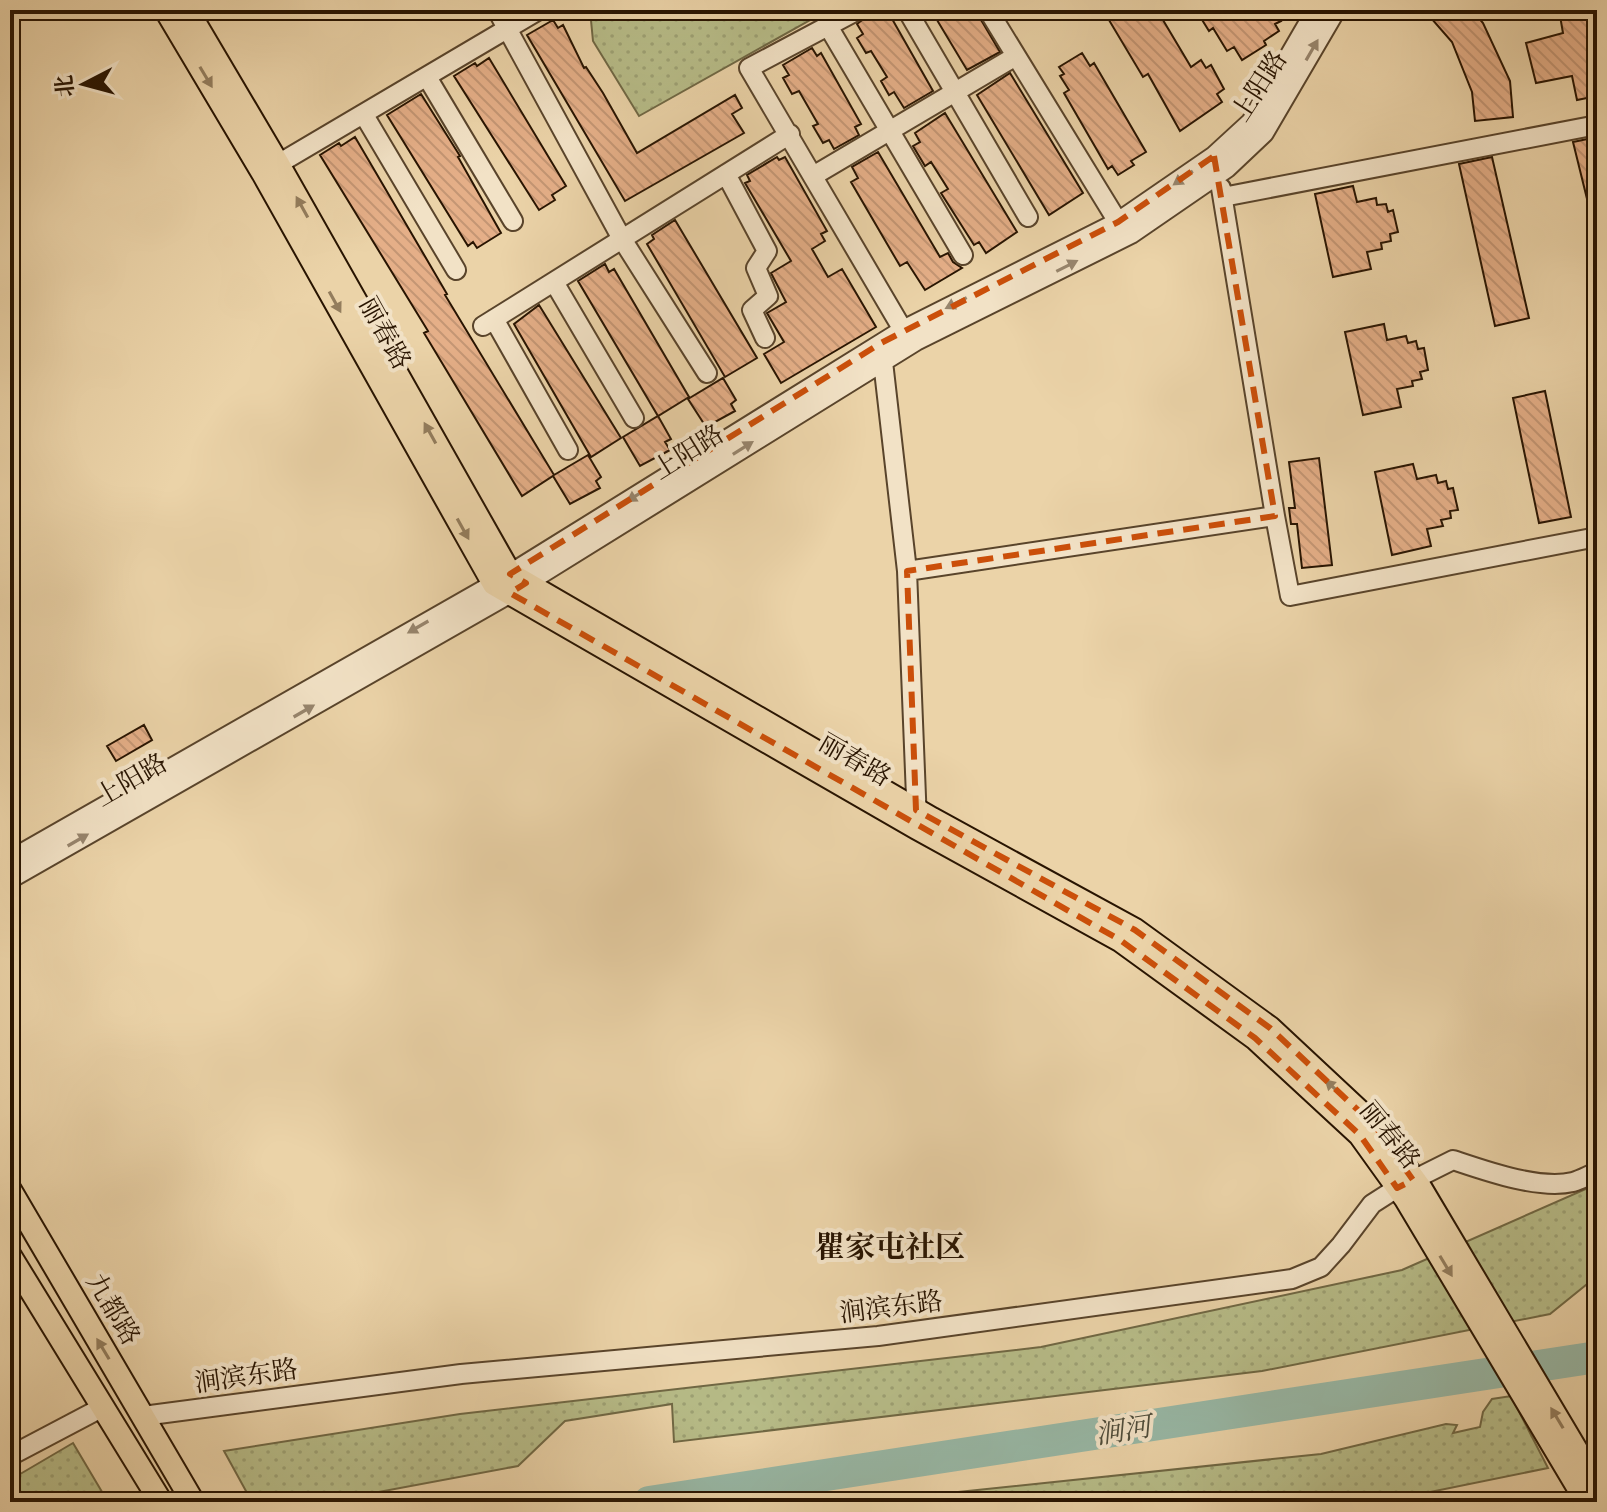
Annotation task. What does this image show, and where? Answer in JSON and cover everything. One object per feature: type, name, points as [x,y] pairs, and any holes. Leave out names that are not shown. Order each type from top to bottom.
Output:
[{"type":"main road","name":"丽春路","points":[[166,10],[270,169]]},
{"type":"main road","name":"丽春路","points":[[187,10],[270,169],[510,584],[1120,940],[1255,1038],[1360,1135],[1409,1189],[1597,1485]]},
{"type":"main road","name":"丽春路","points":[[1409,1189],[1587,1502]]},
{"type":"main road","name":"九都路","points":[[10,1190],[193,1502]]},
{"type":"main road","points":[[10,1256],[161,1502]]},
{"type":"street","points":[[497,10],[622,239],[707,373]]},
{"type":"street","points":[[270,169],[539,10]]},
{"type":"street","points":[[858,10],[749,68],[903,330]]},
{"type":"street","points":[[907,10],[1028,217]]},
{"type":"street","points":[[988,10],[1118,222]]},
{"type":"street","name":"上阳路","points":[[10,879],[510,584],[882,352],[916,341],[1131,234],[1216,165],[1251,122],[1316,10]]},
{"type":"street","name":"上阳路","points":[[882,352],[903,330],[1118,222],[1264,133],[1336,10]]},
{"type":"street","points":[[828,26],[963,255]]},
{"type":"street","points":[[813,176],[1016,56]]},
{"type":"street","points":[[427,77],[513,221]]},
{"type":"street","points":[[364,115],[456,270]]},
{"type":"street","points":[[1223,197],[1597,125]]},
{"type":"street","points":[[568,450],[488,322],[790,134]]},
{"type":"street","points":[[1216,165],[1290,596],[1597,537]]},
{"type":"street","points":[[726,174],[767,251],[756,268],[768,296],[752,310],[765,338]]},
{"type":"street","points":[[554,282],[634,418]]},
{"type":"street","points":[[882,352],[907,571],[917,819]]},
{"type":"street","points":[[907,571],[1275,516]]},
{"type":"street","name":"上阳路","points":[[10,860],[510,584]]},
{"type":"street","name":"涧滨东路","points":[[143,1416],[461,1374],[878,1336],[1292,1279],[1321,1267],[1372,1204],[1409,1189],[1453,1160],[1494,1173],[1544,1182],[1572,1183],[1597,1172]]},
{"type":"street","points":[[10,1456],[103,1407]]},
{"type":"highlighted area","points":[[1214,156],[1275,516],[907,571],[916,810],[1135,930],[1270,1028],[1375,1126],[1413,1180],[1397,1188],[1360,1135],[1255,1038],[1120,940],[510,593],[526,583],[510,574],[881,343],[1118,222]]},
{"type":"green space","points":[[590,10],[828,10],[639,116],[593,41]]},
{"type":"green space","points":[[1597,1184],[1597,1276],[1550,1314],[1262,1371],[674,1442],[672,1404],[565,1421],[518,1466],[325,1502],[252,1502],[224,1451],[460,1414],[1041,1347],[1402,1270]]},
{"type":"green space","points":[[1511,1396],[1548,1468],[1381,1502],[817,1502],[877,1493],[910,1497],[1321,1454],[1446,1424],[1457,1425],[1453,1433],[1480,1427],[1483,1412],[1492,1399]]},
{"type":"green space","points":[[73,1443],[108,1502],[10,1502],[10,1480]]},
{"type":"building","points":[[875,10],[887,10],[933,91],[904,108],[894,92],[889,95],[881,81],[887,77],[871,51],[866,53],[857,38],[863,34],[857,24]]},
{"type":"building","points":[[931,10],[967,10],[971,17],[977,13],[1000,52],[967,70]]},
{"type":"building","points":[[1103,10],[1157,10],[1191,67],[1201,60],[1206,68],[1211,65],[1224,89],[1217,94],[1222,102],[1180,131],[1148,74],[1143,77]]},
{"type":"building","points":[[1196,10],[1274,10],[1281,21],[1275,24],[1279,31],[1264,41],[1266,45],[1242,60],[1234,47],[1227,51],[1213,28],[1209,31]]},
{"type":"building","points":[[1424,10],[1472,10],[1483,23],[1510,81],[1513,117],[1475,121],[1472,92],[1452,42]]},
{"type":"building","points":[[1559,10],[1597,10],[1597,96],[1577,100],[1572,76],[1536,83],[1526,43],[1563,33]]},
{"type":"building","points":[[553,20],[558,28],[563,25],[584,68],[603,93],[637,153],[735,95],[742,108],[732,114],[744,133],[625,201],[527,35]]},
{"type":"building","points":[[812,48],[817,56],[821,53],[861,124],[855,127],[859,135],[834,149],[829,140],[823,143],[813,126],[818,124],[799,91],[792,94],[783,78],[789,75],[783,65]]},
{"type":"building","points":[[1082,53],[1090,66],[1094,63],[1146,152],[1131,161],[1134,165],[1118,175],[1112,166],[1108,169],[1064,93],[1069,90],[1060,76],[1064,74],[1059,67]]},
{"type":"building","points":[[489,58],[566,186],[552,195],[555,200],[539,210],[454,76]]},
{"type":"building","points":[[1010,73],[1083,193],[1049,215],[977,95]]},
{"type":"building","points":[[421,94],[460,156],[501,233],[477,248],[473,242],[468,246],[387,115]]},
{"type":"building","points":[[945,113],[1017,232],[986,253],[979,242],[974,245],[941,193],[948,189],[931,162],[925,166],[913,146],[920,142],[915,133]]},
{"type":"building","points":[[355,137],[445,295],[554,475],[588,455],[601,477],[596,481],[600,488],[570,504],[553,476],[522,496],[424,333],[428,331],[320,155]]},
{"type":"building","points":[[1597,137],[1597,214],[1591,215],[1573,142]]},
{"type":"building","points":[[878,152],[940,257],[948,253],[953,262],[962,268],[925,290],[907,262],[900,266],[851,182],[858,178],[852,167]]},
{"type":"building","points":[[777,157],[779,160],[785,157],[827,231],[821,234],[825,241],[812,249],[828,277],[842,269],[876,327],[781,383],[764,354],[784,342],[767,313],[786,302],[771,273],[791,261],[745,183],[750,181],[747,175]]},
{"type":"building","points":[[1492,157],[1529,318],[1495,326],[1459,164]]},
{"type":"building","points":[[1353,186],[1357,202],[1376,198],[1377,205],[1386,204],[1388,212],[1393,210],[1398,232],[1390,234],[1391,241],[1381,243],[1382,249],[1367,252],[1371,269],[1333,277],[1315,194]]},
{"type":"building","points":[[675,220],[757,358],[725,377],[647,244],[654,239],[652,235]]},
{"type":"building","points":[[605,264],[609,272],[614,269],[689,397],[658,416],[578,281]]},
{"type":"building","points":[[539,305],[621,438],[591,457],[514,324]]},
{"type":"building","points":[[1384,324],[1387,340],[1406,336],[1408,343],[1416,341],[1418,349],[1424,348],[1428,370],[1420,372],[1422,379],[1412,381],[1413,386],[1397,389],[1401,407],[1363,415],[1345,332]]},
{"type":"building","points":[[723,378],[736,400],[731,404],[735,411],[706,427],[688,399]]},
{"type":"building","points":[[1545,391],[1571,517],[1539,523],[1513,398]]},
{"type":"building","points":[[658,416],[671,439],[665,442],[670,450],[640,466],[623,437]]},
{"type":"building","points":[[1319,458],[1332,565],[1302,568],[1297,524],[1291,524],[1289,508],[1295,508],[1289,462]]},
{"type":"building","points":[[1413,464],[1417,479],[1436,475],[1438,483],[1446,481],[1448,489],[1453,488],[1458,510],[1450,511],[1451,518],[1441,520],[1443,526],[1427,529],[1431,546],[1392,555],[1375,472]]},
{"type":"building","points":[[144,725],[152,740],[116,761],[107,746]]},
{"type":"waterway","name":"涧河","points":[[649,1502],[1597,1357]]},
{"type":"district","name":"瞿家屯社区","points":[[890,1247]]}]
